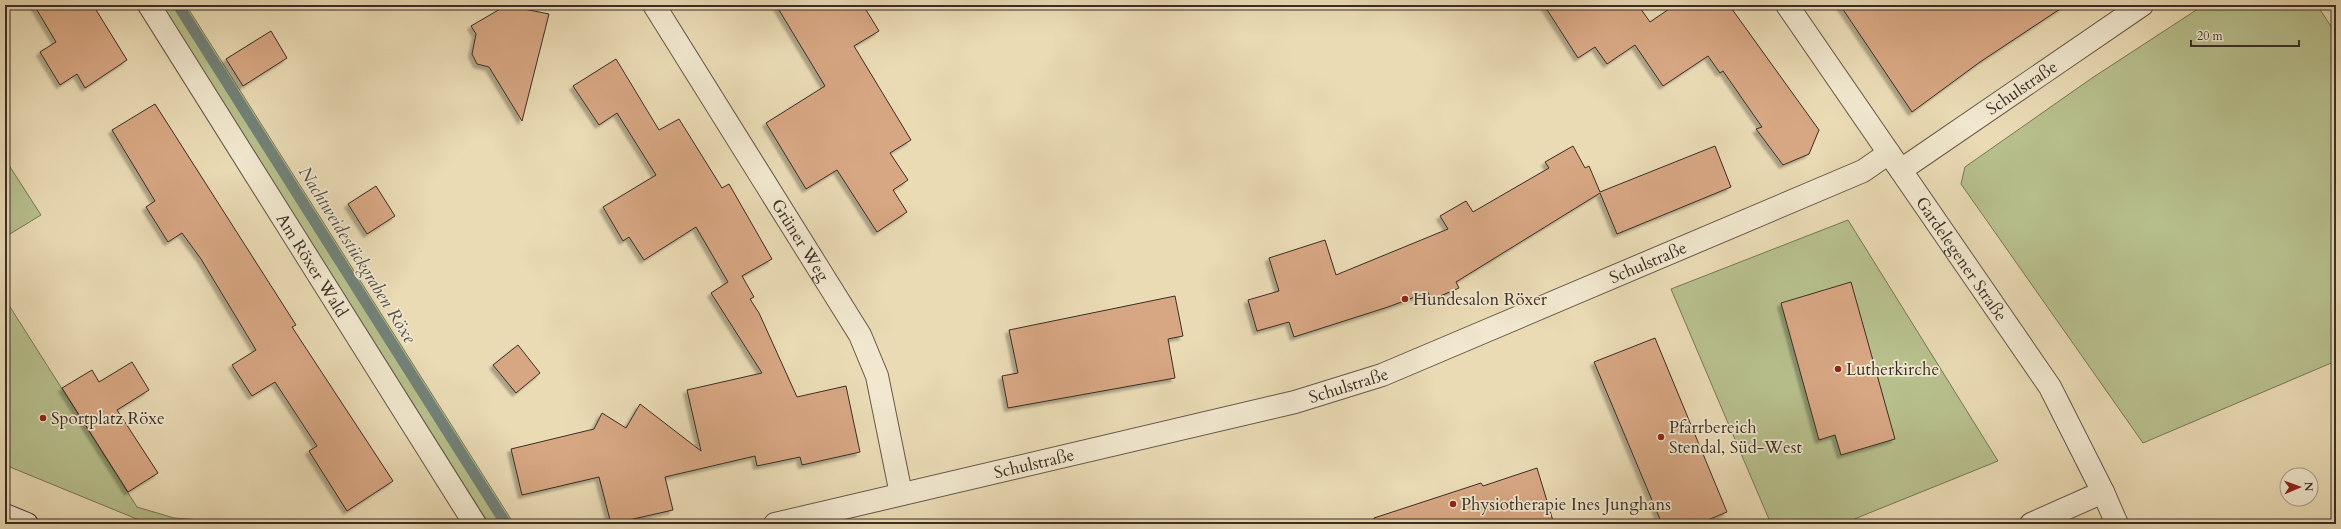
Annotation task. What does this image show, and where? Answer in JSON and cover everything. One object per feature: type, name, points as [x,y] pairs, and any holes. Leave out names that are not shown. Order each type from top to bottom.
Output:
[{"type":"street","name":"Am Röxer Wald","points":[[149,5],[475,524]]},
{"type":"street","name":"Grüner Weg","points":[[654,5],[860,335],[877,376],[901,494]]},
{"type":"street","name":"Gardelegener Straße","points":[[1787,5],[2050,387],[2103,492],[2117,524]]},
{"type":"street","name":"Schulstraße","points":[[775,524],[1295,402],[1382,375],[1863,171],[1895,162],[2142,5]]},
{"type":"street","points":[[2031,524],[2103,492]]},
{"type":"street","points":[[5,515],[27,524]]},
{"type":"green space","points":[[162,5],[186,5],[514,524],[489,524]]},
{"type":"green space","points":[[2204,5],[2317,5],[2336,34],[2336,361],[2143,443],[1961,184],[1965,167],[2092,78]]},
{"type":"green space","points":[[5,159],[41,215],[5,237]]},
{"type":"green space","points":[[1848,220],[1998,461],[1842,524],[1771,524],[1671,289]]},
{"type":"green space","name":"Sportplatz Röxe","points":[[5,299],[137,507],[174,518],[202,520],[200,524],[149,524],[5,465]]},
{"type":"building","points":[[34,5],[93,5],[127,60],[85,88],[77,74],[60,85],[40,52],[56,42]]},
{"type":"building","points":[[507,5],[522,5],[524,9],[549,14],[522,121],[489,67],[477,64],[472,54],[476,34],[471,26]]},
{"type":"building","points":[[776,5],[863,5],[879,31],[854,46],[911,140],[890,153],[908,180],[893,190],[907,212],[877,232],[837,170],[806,189],[766,123],[825,86]]},
{"type":"building","points":[[1544,5],[1638,5],[1650,22],[1675,5],[1729,5],[1819,130],[1809,154],[1783,165],[1756,129],[1762,127],[1723,71],[1720,73],[1708,56],[1663,86],[1635,45],[1607,64],[1595,47],[1578,58]]},
{"type":"building","points":[[1840,5],[2066,5],[1980,62],[1912,112]]},
{"type":"building","points":[[271,31],[287,58],[243,86],[226,59]]},
{"type":"building","points":[[616,59],[659,130],[679,119],[722,188],[729,184],[772,259],[742,276],[754,297],[750,299],[759,313],[797,397],[846,386],[860,452],[802,465],[800,457],[757,466],[755,456],[665,477],[673,510],[611,524],[599,477],[522,495],[511,449],[594,429],[602,413],[626,428],[640,404],[701,451],[687,390],[762,373],[711,293],[728,282],[696,227],[644,260],[629,237],[623,241],[603,207],[656,175],[617,113],[599,125],[573,86]]},
{"type":"building","points":[[155,104],[296,325],[292,327],[393,481],[347,511],[309,451],[317,446],[275,382],[252,396],[232,365],[256,350],[201,259],[182,233],[168,242],[146,207],[155,201],[112,130]]},
{"type":"building","points":[[1573,146],[1585,168],[1589,166],[1600,192],[1715,146],[1731,187],[1617,234],[1600,193],[1456,282],[1459,288],[1431,300],[1428,292],[1388,307],[1294,337],[1289,322],[1257,331],[1248,300],[1279,291],[1269,258],[1325,240],[1336,275],[1448,229],[1440,216],[1466,201],[1473,212],[1549,168],[1545,162]]},
{"type":"building","points":[[376,186],[395,216],[367,234],[348,204]]},
{"type":"building","name":"Lutherkirche","points":[[1851,282],[1895,439],[1841,455],[1835,435],[1819,440],[1781,303]]},
{"type":"building","points":[[1175,296],[1183,336],[1168,339],[1175,378],[1008,408],[1002,376],[1018,373],[1009,330]]},
{"type":"building","name":"Pfarrbereich Stendal, Süd-West","points":[[1655,338],[1727,512],[1698,524],[1662,524],[1594,362]]},
{"type":"building","points":[[518,345],[540,373],[516,393],[493,365]]},
{"type":"building","points":[[132,362],[149,390],[117,410],[158,473],[128,492],[62,388],[92,370],[99,382]]},
{"type":"building","points":[[1537,468],[1554,524],[1375,524],[1374,518],[1481,483],[1483,486]]},
{"type":"waterway","name":"Nachtweidestückgraben Röxe","points":[[178,5],[506,524]]},
{"type":"place","name":"Hundesalon Röxer","points":[[1405,299]]},
{"type":"place","name":"Lutherkirche","points":[[1838,369]]},
{"type":"place","name":"Sportplatz Röxe","points":[[43,418]]},
{"type":"place","name":"Pfarrbereich Stendal, Süd-West","points":[[1661,437]]},
{"type":"place","name":"Physiotherapie Ines Junghans","points":[[1453,504]]}]
